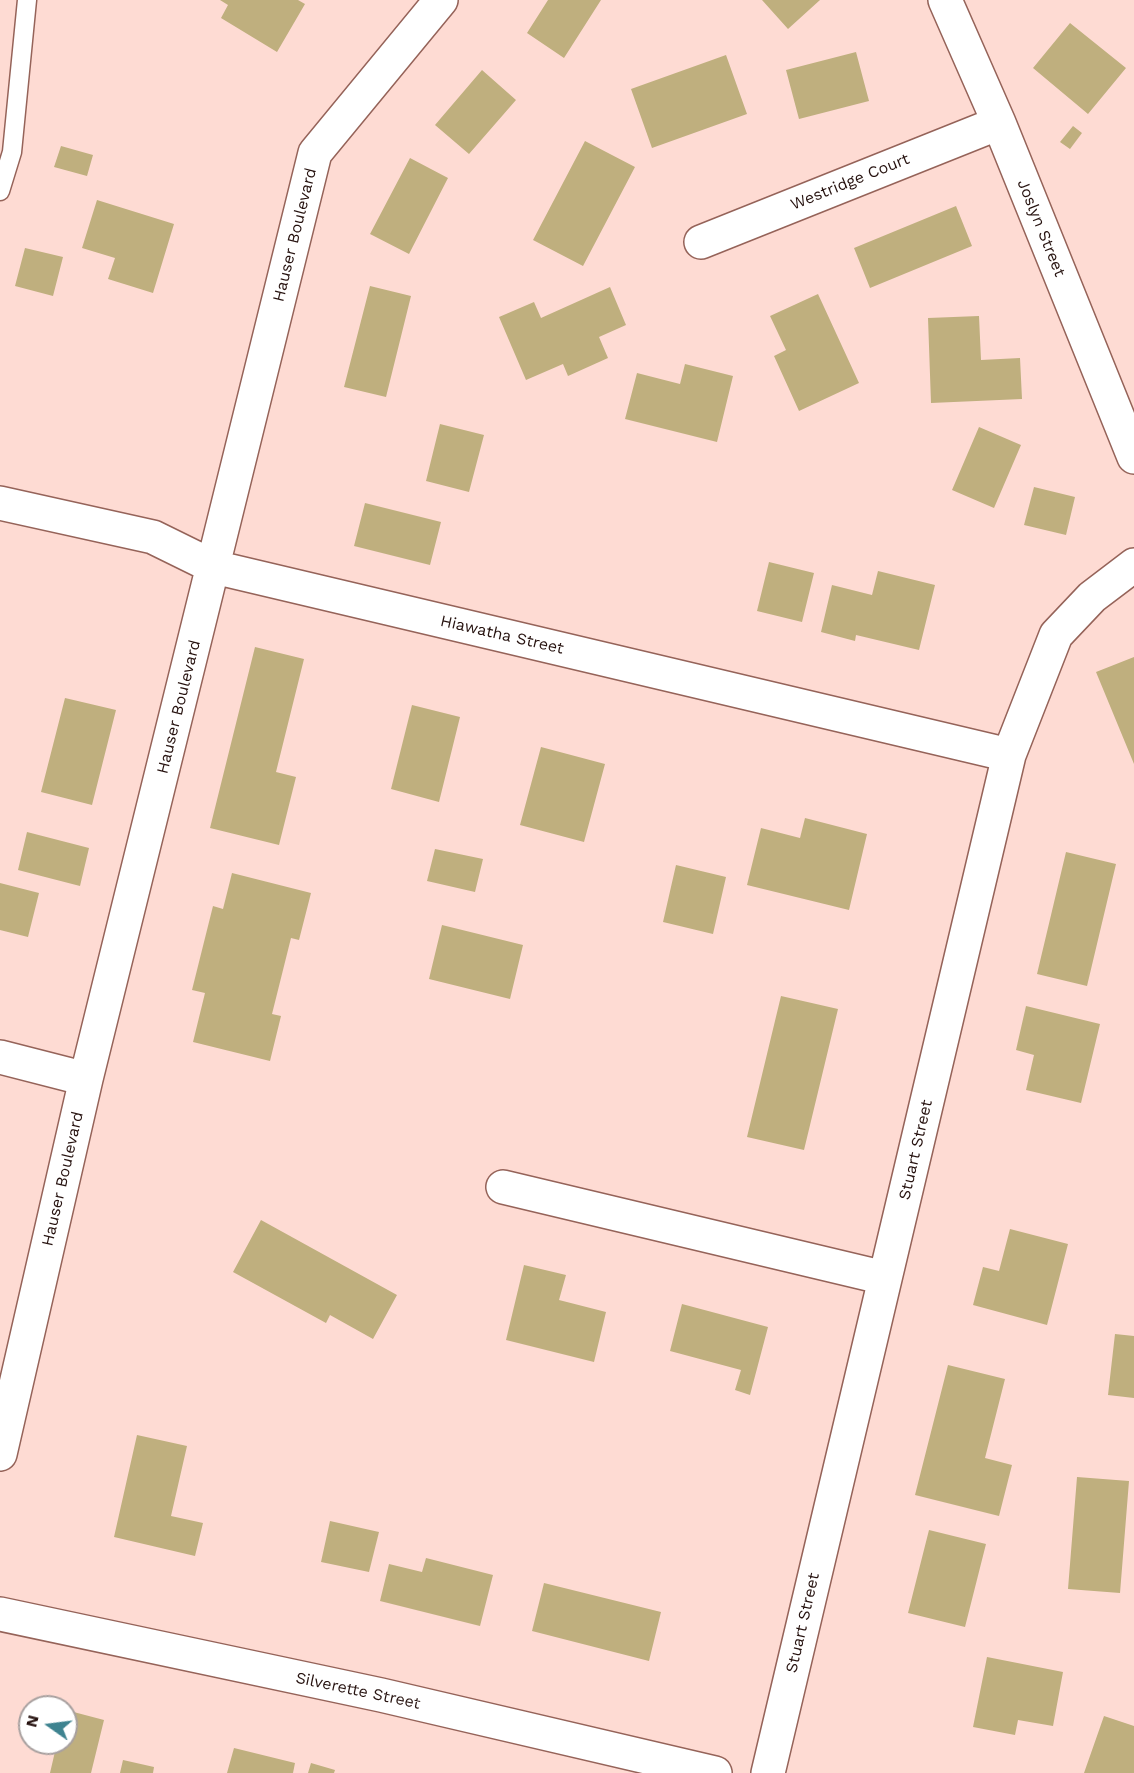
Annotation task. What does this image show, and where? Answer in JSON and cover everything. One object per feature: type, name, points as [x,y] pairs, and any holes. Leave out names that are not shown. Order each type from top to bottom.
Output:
[{"type":"street","name":"Hauser Boulevard","points":[[0,1454],[86,1079],[315,153],[441,0]]},
{"type":"street","name":"Joslyn Street","points":[[945,0],[999,123],[1134,457]]},
{"type":"street","name":"Westridge Court","points":[[701,242],[999,123]]},
{"type":"street","name":"Hiawatha Street","points":[[0,503],[153,537],[214,567],[1009,755]]},
{"type":"street","name":"Stuart Street","points":[[768,1773],[1009,755],[1056,635],[1092,597],[1134,565]]},
{"type":"street","points":[[0,1057],[86,1079]]},
{"type":"street","points":[[503,1186],[885,1278]]},
{"type":"street","name":"Silverette Street","points":[[0,1614],[381,1695],[715,1773]]},
{"type":"lane","points":[[0,191],[12,152],[27,0]]},
{"type":"building","points":[[220,0],[298,0],[305,4],[277,52],[221,18],[228,5]]},
{"type":"building","points":[[548,0],[601,0],[564,58],[527,33]]},
{"type":"building","points":[[762,0],[820,0],[788,29]]},
{"type":"building","points":[[1070,23],[1126,68],[1088,114],[1033,68]]},
{"type":"building","points":[[856,52],[869,101],[799,119],[786,70]]},
{"type":"building","points":[[726,55],[747,114],[652,148],[631,89]]},
{"type":"building","points":[[482,70],[516,100],[469,154],[435,125]]},
{"type":"building","points":[[1073,126],[1082,133],[1070,149],[1060,142]]},
{"type":"building","points":[[585,141],[635,167],[583,266],[533,240]]},
{"type":"building","points":[[61,146],[93,155],[87,176],[54,167]]},
{"type":"building","points":[[410,158],[448,178],[409,254],[370,234]]},
{"type":"building","points":[[97,200],[174,224],[153,293],[108,279],[115,258],[82,248]]},
{"type":"building","points":[[956,206],[972,246],[870,288],[854,248]]},
{"type":"building","points":[[25,248],[63,257],[53,296],[15,286]]},
{"type":"building","points":[[370,286],[411,296],[386,397],[344,387]]},
{"type":"building","points":[[610,287],[626,325],[599,337],[608,358],[568,376],[563,364],[526,380],[499,317],[534,302],[541,318]]},
{"type":"building","points":[[818,294],[859,383],[799,411],[774,356],[786,350],[770,316]]},
{"type":"building","points":[[979,316],[981,360],[1020,358],[1022,399],[931,403],[928,318]]},
{"type":"building","points":[[685,364],[733,376],[717,442],[625,419],[637,373],[680,384]]},
{"type":"building","points":[[440,424],[484,435],[469,492],[426,481]]},
{"type":"building","points":[[979,427],[1021,445],[994,508],[952,490]]},
{"type":"building","points":[[1034,487],[1075,497],[1066,535],[1024,525]]},
{"type":"building","points":[[365,503],[441,522],[430,565],[354,546]]},
{"type":"building","points":[[769,562],[814,573],[802,622],[757,611]]},
{"type":"building","points":[[878,571],[935,585],[919,650],[856,635],[855,641],[821,632],[832,585],[872,595]]},
{"type":"building","points":[[255,647],[304,659],[276,772],[296,777],[279,845],[210,828]]},
{"type":"building","points":[[1134,657],[1134,764],[1096,672]]},
{"type":"building","points":[[65,698],[116,710],[92,805],[41,792]]},
{"type":"building","points":[[412,705],[460,717],[439,802],[391,789]]},
{"type":"building","points":[[541,747],[605,764],[584,842],[520,825]]},
{"type":"building","points":[[805,818],[867,834],[849,910],[747,885],[761,828],[800,838]]},
{"type":"building","points":[[27,832],[89,848],[80,886],[18,870]]},
{"type":"building","points":[[435,849],[483,859],[475,892],[427,881]]},
{"type":"building","points":[[1066,852],[1116,864],[1087,986],[1037,974]]},
{"type":"building","points":[[676,865],[726,877],[713,934],[663,922]]},
{"type":"building","points":[[232,873],[311,893],[299,940],[291,938],[272,1014],[281,1016],[270,1061],[193,1042],[205,993],[192,990],[213,906],[223,909]]},
{"type":"building","points":[[0,883],[39,893],[28,937],[0,930]]},
{"type":"building","points":[[442,925],[523,945],[510,999],[429,979]]},
{"type":"building","points":[[781,996],[838,1009],[804,1150],[747,1137]]},
{"type":"building","points":[[1026,1006],[1100,1024],[1081,1103],[1026,1090],[1034,1055],[1016,1050]]},
{"type":"building","points":[[261,1220],[397,1295],[373,1339],[330,1315],[326,1323],[233,1272]]},
{"type":"building","points":[[1010,1229],[1068,1244],[1047,1325],[973,1305],[983,1267],[999,1271]]},
{"type":"building","points":[[524,1265],[566,1275],[559,1300],[606,1312],[594,1362],[506,1340]]},
{"type":"building","points":[[682,1304],[768,1327],[750,1395],[735,1390],[741,1370],[670,1351]]},
{"type":"building","points":[[1115,1334],[1134,1336],[1134,1398],[1108,1395]]},
{"type":"building","points":[[948,1365],[1005,1379],[985,1458],[1012,1465],[999,1516],[915,1495]]},
{"type":"building","points":[[137,1435],[187,1446],[171,1516],[203,1523],[195,1556],[114,1537]]},
{"type":"building","points":[[1077,1477],[1129,1481],[1120,1593],[1068,1589]]},
{"type":"building","points":[[330,1521],[379,1532],[369,1572],[321,1562]]},
{"type":"building","points":[[929,1530],[986,1544],[965,1627],[908,1613]]},
{"type":"building","points":[[426,1558],[493,1575],[480,1626],[380,1601],[389,1564],[422,1572]]},
{"type":"building","points":[[544,1583],[661,1612],[649,1661],[532,1631]]},
{"type":"building","points":[[987,1657],[1063,1672],[1053,1726],[1018,1720],[1015,1735],[973,1727]]},
{"type":"building","points":[[78,1713],[104,1720],[91,1773],[50,1773],[54,1755],[78,1755]]},
{"type":"building","points":[[1104,1716],[1134,1726],[1134,1773],[1084,1773]]},
{"type":"building","points":[[234,1748],[295,1763],[293,1773],[227,1773]]},
{"type":"building","points":[[123,1760],[154,1767],[153,1773],[120,1773]]},
{"type":"building","points":[[311,1763],[335,1770],[334,1773],[308,1773]]}]
